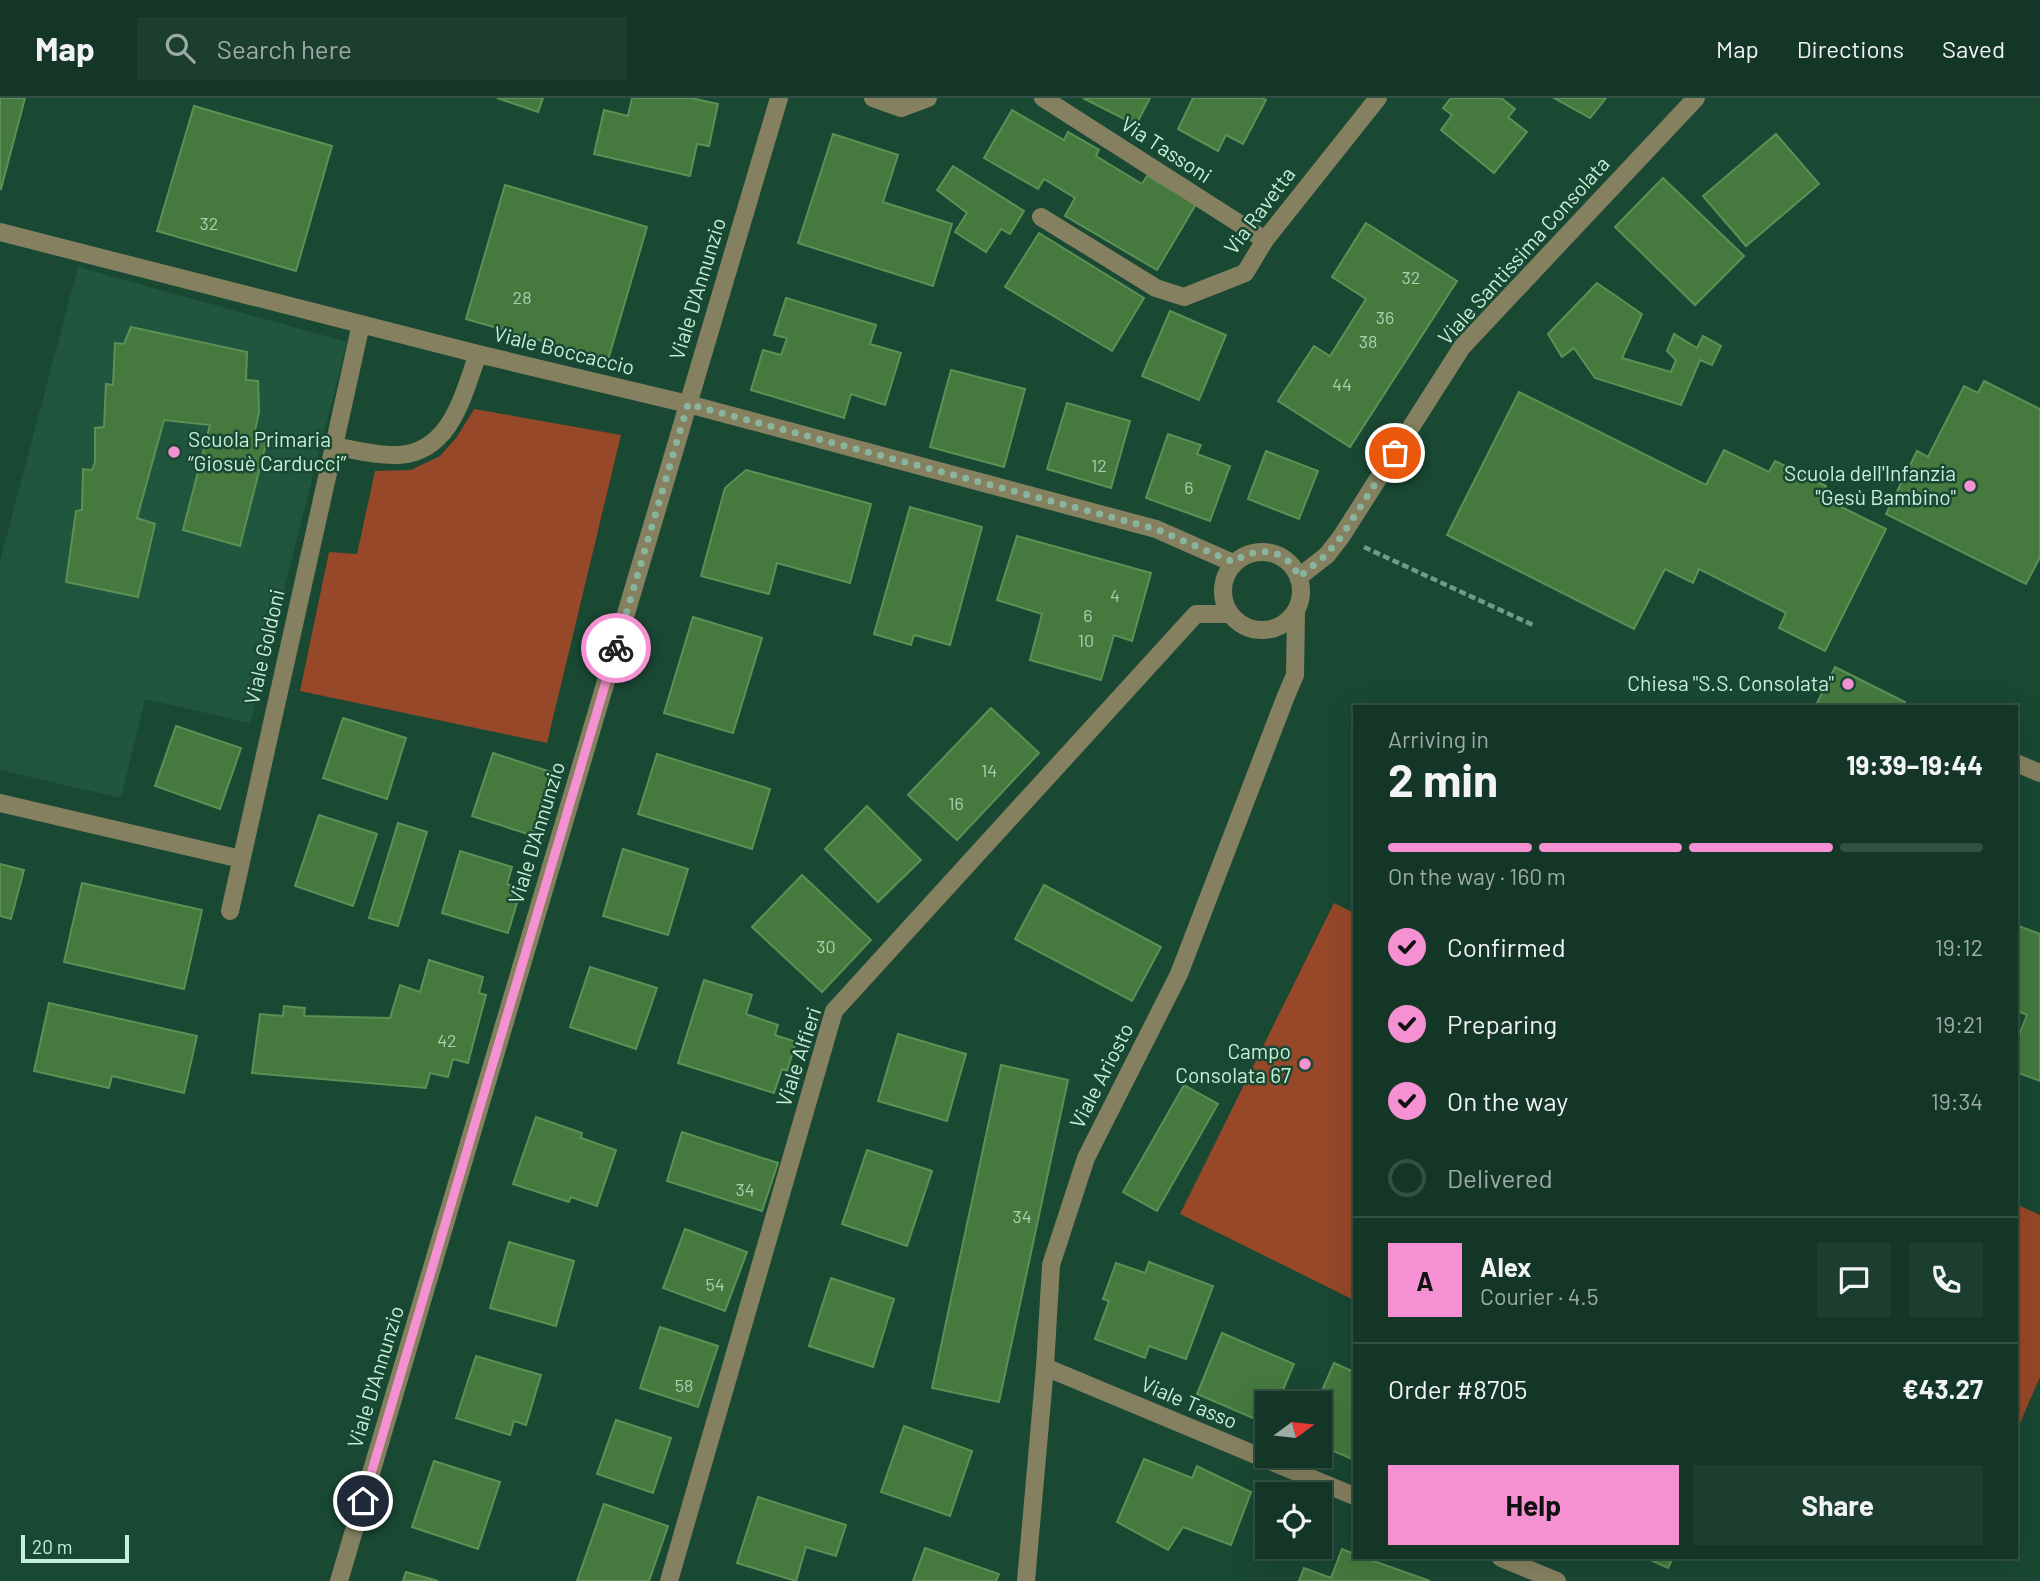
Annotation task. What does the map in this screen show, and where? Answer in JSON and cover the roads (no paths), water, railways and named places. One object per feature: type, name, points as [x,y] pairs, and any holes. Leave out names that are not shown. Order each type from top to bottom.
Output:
[{"type":"street","name":"Viale D'Annunzio","points":[[339,1581],[779,98]]},
{"type":"street","points":[[873,98],[901,108],[929,98]]},
{"type":"street","name":"Via Tassoni","points":[[1043,98],[1265,240]]},
{"type":"street","name":"Via Ravetta","points":[[1041,217],[1156,288],[1184,297],[1245,273],[1265,240],[1378,98]]},
{"type":"street","name":"Viale Santissima Consolata","points":[[1299,577],[1326,555],[1341,537],[1462,347],[1696,98]]},
{"type":"street","name":"Viale Boccaccio","points":[[0,232],[478,354],[688,404],[1156,529],[1233,562]]},
{"type":"street","name":"Viale Goldoni","points":[[230,911],[362,324]]},
{"type":"street","points":[[334,446],[400,455],[418,451],[433,442],[447,429],[457,413],[478,354]]},
{"type":"street","points":[[1258,551],[1280,555],[1291,564],[1299,577],[1302,592],[1296,611],[1283,624],[1262,631],[1250,629],[1239,624],[1229,614],[1222,594],[1225,575],[1233,562],[1244,555],[1258,551]]},
{"type":"street","name":"Viale Ariosto","points":[[1026,1581],[1051,1265],[1086,1158],[1179,974],[1295,675],[1296,611]]},
{"type":"street","name":"Viale Alfieri","points":[[669,1581],[834,1012],[1196,614],[1229,614]]},
{"type":"street","points":[[2018,764],[2040,773]]},
{"type":"street","points":[[0,803],[241,859]]},
{"type":"street","name":"Viale Tasso","points":[[1045,1367],[1353,1496]]},
{"type":"street","points":[[1503,1559],[1557,1581]]},
{"type":"place","name":"Scuola Primaria “Giosuè Carducci”","points":[[174,452]]},
{"type":"place","name":"Scuola dell'Infanzia \"Gesù Bambino\"","points":[[1970,486]]},
{"type":"place","name":"Chiesa \"S.S. Consolata\"","points":[[1848,684]]},
{"type":"place","name":"Campo Consolata 67","points":[[1305,1064]]}]
